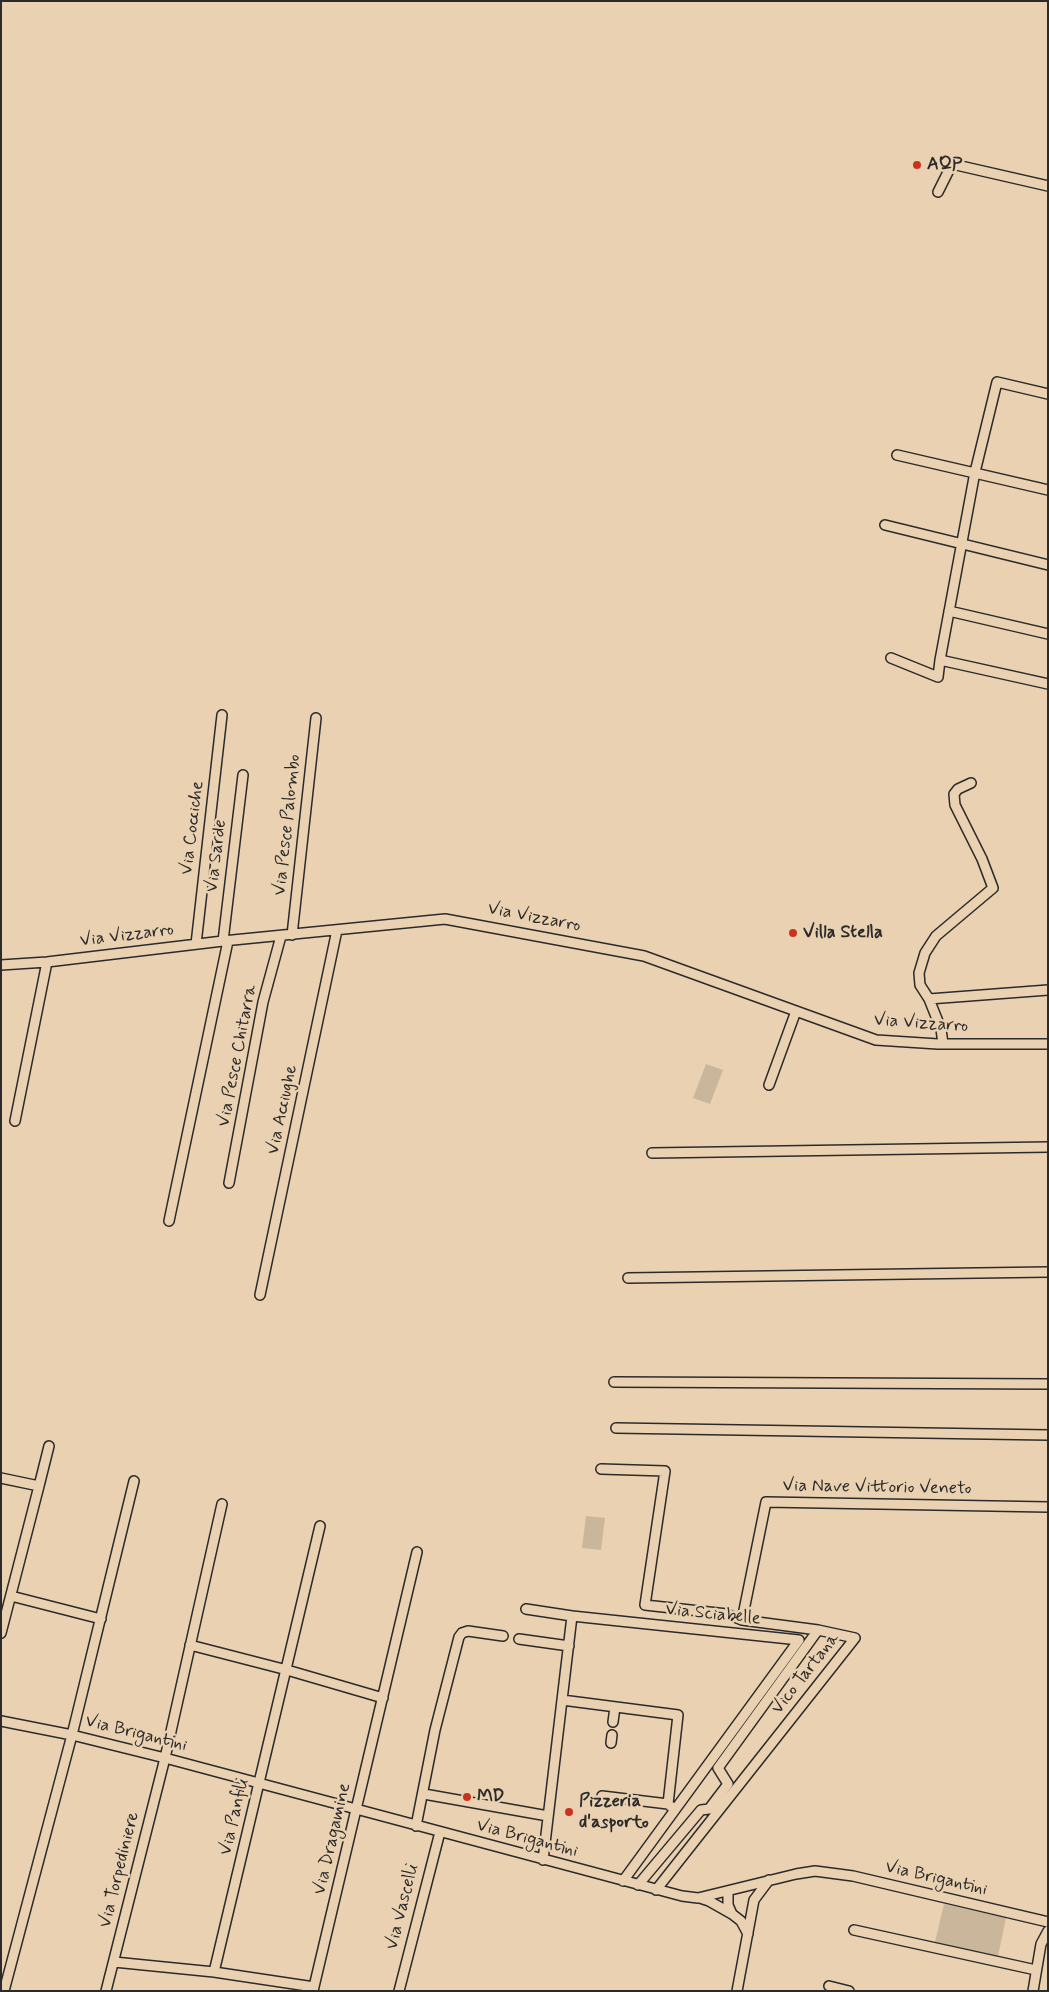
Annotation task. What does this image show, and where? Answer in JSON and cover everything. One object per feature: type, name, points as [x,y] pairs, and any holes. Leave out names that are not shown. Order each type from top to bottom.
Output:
[{"type":"street","points":[[938,192],[952,164],[1048,186]]},
{"type":"street","points":[[891,658],[938,677],[975,472],[997,382],[1048,394]]},
{"type":"street","points":[[897,456],[975,472],[1048,490]]},
{"type":"street","points":[[885,525],[1048,565]]},
{"type":"street","points":[[949,611],[1048,634]]},
{"type":"street","points":[[940,660],[1048,684]]},
{"type":"street","name":"Via Cocciche","points":[[196,944],[222,715]]},
{"type":"street","name":"Via Pesce Palombo","points":[[292,935],[316,718]]},
{"type":"street","name":"Via Sarde","points":[[169,1221],[225,941],[243,775]]},
{"type":"street","points":[[943,1044],[941,1029],[918,979],[926,953],[936,936],[992,888],[982,859],[955,805],[954,794],[958,789],[971,783]]},
{"type":"street","name":"Via Vizzarro","points":[[1,964],[47,962],[225,941],[427,921],[458,920],[644,956],[869,1038],[894,1042],[943,1044],[1048,1044]]},
{"type":"street","name":"Via Acciughe","points":[[260,1295],[337,930]]},
{"type":"street","name":"Via Pesce Chitarra","points":[[230,1183],[264,1002],[281,936]]},
{"type":"street","points":[[15,1121],[47,962]]},
{"type":"street","points":[[928,1000],[1048,990]]},
{"type":"street","points":[[769,1085],[796,1011]]},
{"type":"street","points":[[652,1152],[1048,1147]]},
{"type":"street","points":[[628,1278],[1048,1272]]},
{"type":"street","points":[[614,1382],[1048,1384]]},
{"type":"street","points":[[616,1428],[1048,1435]]},
{"type":"street","points":[[1,1633],[49,1446]]},
{"type":"street","name":"Vico Tartana","points":[[601,1469],[665,1471],[645,1605],[727,1614],[742,1620],[818,1630],[855,1638],[656,1890]]},
{"type":"street","points":[[1,1478],[39,1486]]},
{"type":"street","points":[[4,1991],[72,1735],[134,1481]]},
{"type":"street","name":"Via Nave Vittorio Veneto","points":[[742,1620],[766,1502],[1048,1507]]},
{"type":"street","name":"Via Torpediniere","points":[[106,1991],[165,1758],[222,1504]]},
{"type":"street","name":"Via Panfili","points":[[214,1972],[320,1526]]},
{"type":"street","name":"Via Dragamine","points":[[314,1989],[417,1552]]},
{"type":"street","points":[[11,1596],[101,1619]]},
{"type":"street","points":[[526,1609],[572,1616],[543,1860]]},
{"type":"street","name":"Via Sciabelle","points":[[572,1616],[799,1640],[671,1807],[623,1881]]},
{"type":"street","points":[[638,1885],[701,1810],[709,1809],[728,1784],[718,1768],[818,1630]]},
{"type":"street","points":[[416,1826],[424,1794],[435,1730],[459,1637],[462,1633],[468,1631],[503,1636]]},
{"type":"street","points":[[519,1639],[569,1646]]},
{"type":"street","points":[[190,1645],[383,1698]]},
{"type":"street","points":[[562,1700],[678,1715],[671,1807],[602,1796]]},
{"type":"street","points":[[613,1722],[615,1707]]},
{"type":"street","name":"Via Brigantini","points":[[1,1721],[72,1735],[165,1758],[656,1890],[698,1898],[815,1871],[853,1876],[1045,1920]]},
{"type":"street","points":[[424,1794],[548,1816]]},
{"type":"street","name":"Via Vascelli","points":[[399,1991],[440,1832]]},
{"type":"street","points":[[737,1991],[754,1900],[770,1880]]},
{"type":"street","points":[[748,1886],[754,1900]]},
{"type":"street","points":[[728,1891],[728,1905],[732,1914]]},
{"type":"street","points":[[698,1898],[709,1901],[732,1914],[741,1921],[748,1934]]},
{"type":"street","points":[[854,1930],[1036,1970]]},
{"type":"street","points":[[1033,1991],[1041,1944],[1048,1931]]},
{"type":"street","points":[[114,1962],[214,1972],[314,1989]]},
{"type":"street","points":[[829,1986],[849,1991]]},
{"type":"shaded area","points":[[706,1064],[723,1070],[710,1104],[693,1098]]},
{"type":"shaded area","points":[[586,1516],[605,1518],[601,1550],[582,1548]]},
{"type":"shaded area","points":[[944,1904],[1006,1918],[998,1956],[935,1942]]},
{"type":"place","name":"AQP","points":[[917,165]]},
{"type":"place","name":"Villa Stella","points":[[793,933]]},
{"type":"place","name":"MD","points":[[467,1797]]},
{"type":"place","name":"Pizzeria d'asporto","points":[[569,1812]]}]
